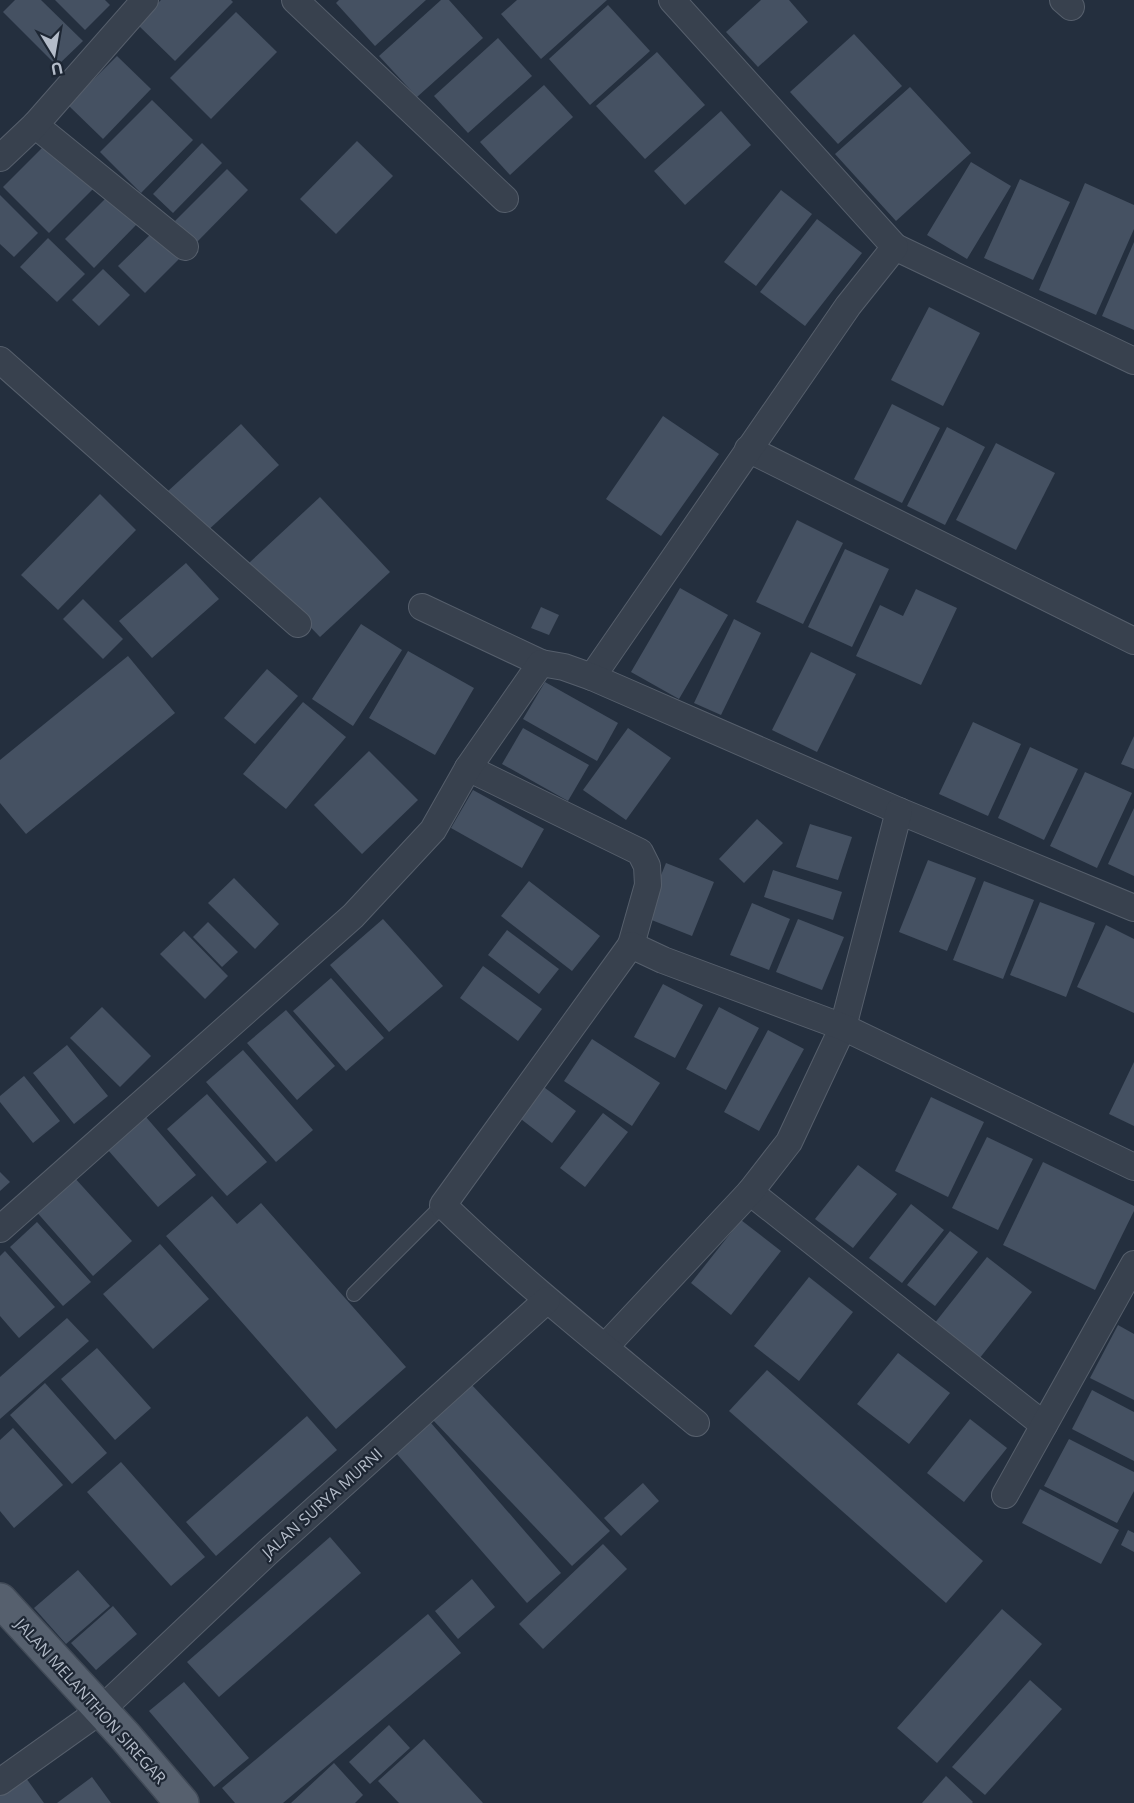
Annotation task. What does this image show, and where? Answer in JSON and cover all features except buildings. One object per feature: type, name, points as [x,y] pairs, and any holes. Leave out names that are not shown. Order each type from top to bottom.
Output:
[{"type":"main road","name":"JALAN MELANTHON SIREGAR","points":[[0,1600],[182,1803]]},
{"type":"street","points":[[0,158],[35,125],[145,0]]},
{"type":"street","points":[[295,0],[506,199]]},
{"type":"street","points":[[672,0],[895,247],[1134,361]]},
{"type":"street","points":[[35,125],[185,247]]},
{"type":"street","points":[[592,677],[848,306],[895,247]]},
{"type":"street","points":[[0,360],[298,624]]},
{"type":"street","points":[[748,449],[1134,642]]},
{"type":"street","points":[[422,607],[541,663],[592,677],[898,811],[1134,908]]},
{"type":"street","points":[[0,1229],[353,916],[433,830],[468,768],[541,663]]},
{"type":"street","points":[[468,768],[640,852],[647,866],[648,885],[631,945],[443,1205],[486,1248],[696,1423]]},
{"type":"street","points":[[605,1347],[750,1192],[789,1142],[843,1027],[898,811]]},
{"type":"street","points":[[631,945],[663,960],[843,1027],[1134,1167]]},
{"type":"street","points":[[750,1192],[1044,1425]]},
{"type":"street","points":[[1005,1495],[1134,1264]]},
{"type":"street","name":"JALAN SURYA MURNI","points":[[0,1782],[101,1710],[268,1552],[547,1300]]},
{"type":"lane","points":[[354,1294],[443,1205]]}]
